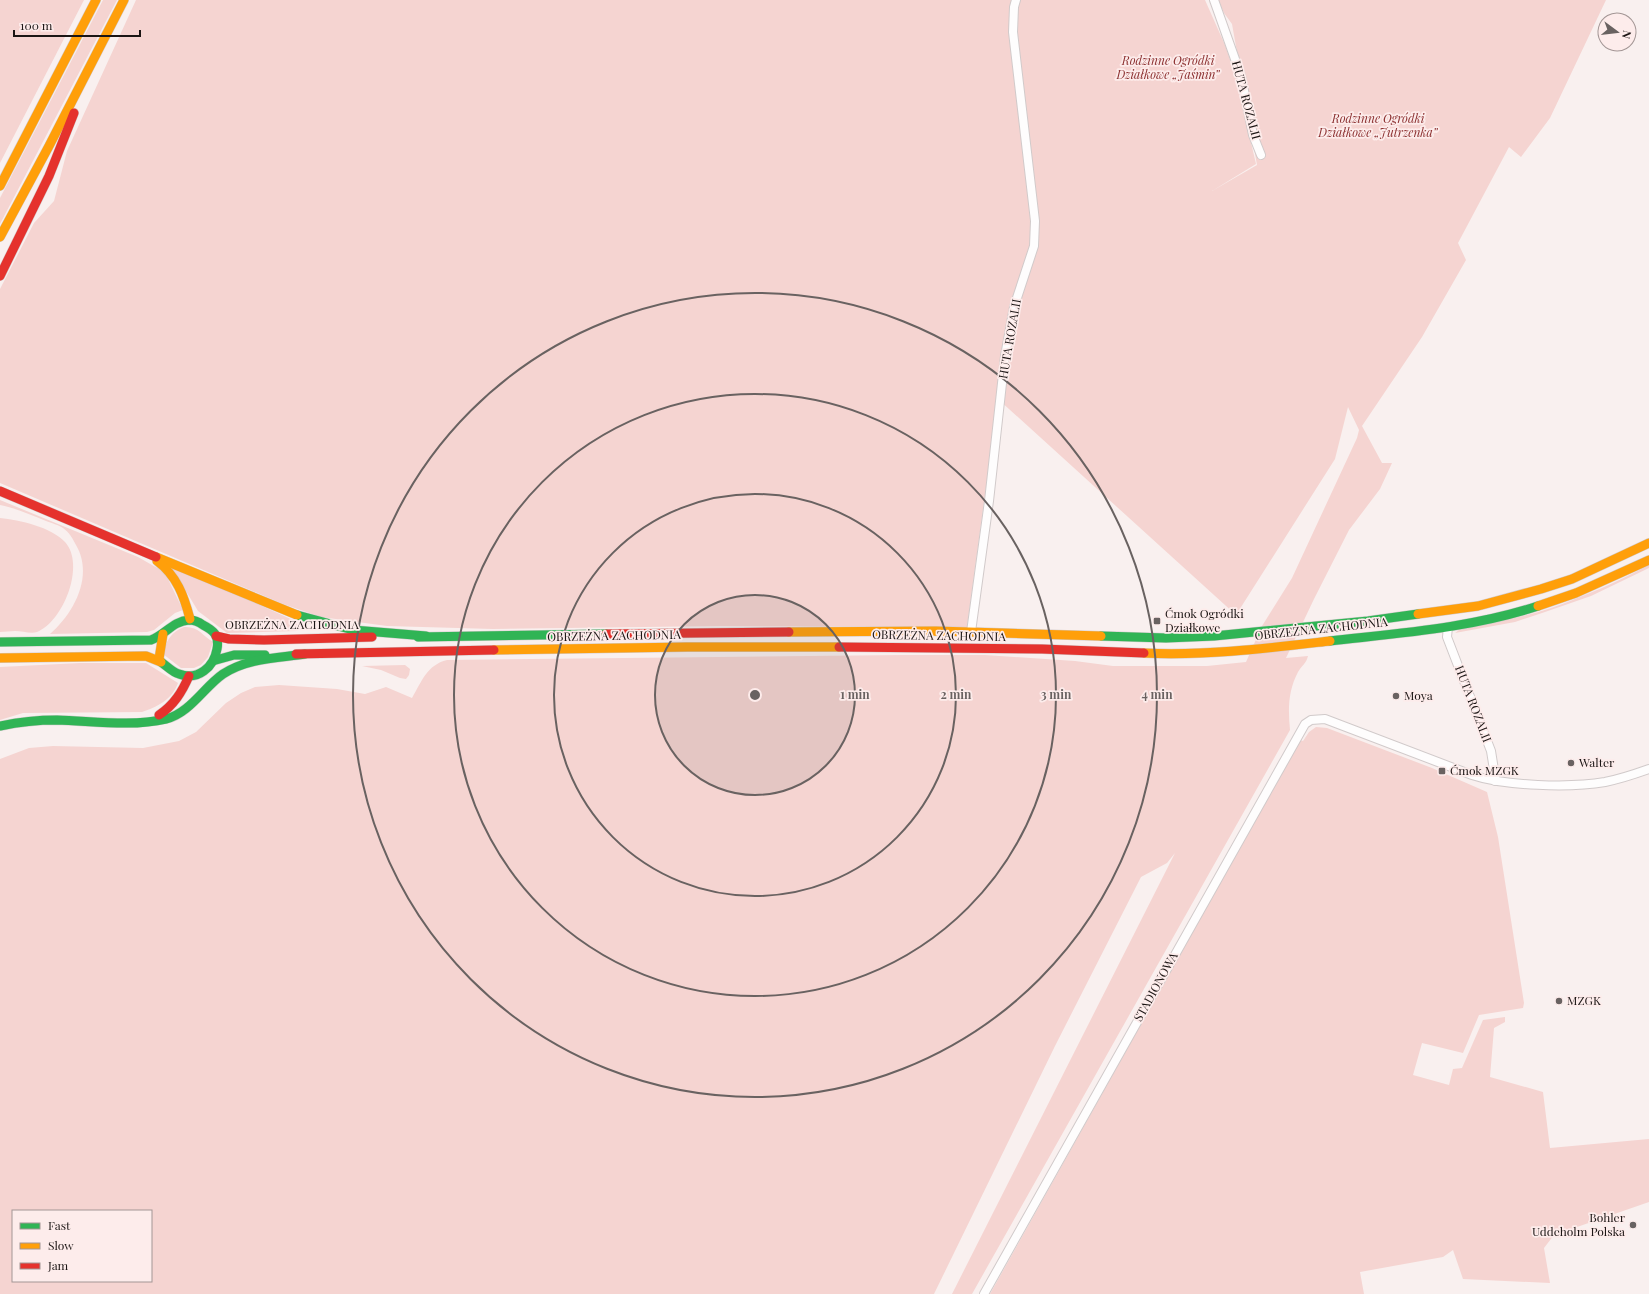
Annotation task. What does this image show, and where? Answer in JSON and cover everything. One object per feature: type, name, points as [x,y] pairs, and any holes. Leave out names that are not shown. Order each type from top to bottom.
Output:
[{"type":"main road","points":[[0,186],[96,0]]},
{"type":"main road","points":[[0,237],[124,0]]},
{"type":"main road","points":[[0,276],[63,147],[93,60]]},
{"type":"main road","points":[[0,491],[275,607],[303,617],[353,630],[426,636]]},
{"type":"main road","name":"OBRZEŻNA ZACHODNIA","points":[[216,636],[229,640],[264,640],[688,632],[971,632],[1158,638],[1214,636],[1310,627],[1478,606],[1508,599],[1572,579],[1649,543]]},
{"type":"main road","points":[[131,545],[161,564],[172,574],[185,598],[190,620]]},
{"type":"main road","name":"OBRZEŻNA ZACHODNIA","points":[[216,660],[224,656],[234,655],[687,647],[936,647],[1042,649],[1166,654],[1213,652],[1305,644],[1448,627],[1512,614],[1545,604],[1604,582],[1649,560]]},
{"type":"main road","points":[[0,642],[142,641],[155,639],[178,622],[190,620],[204,626],[216,636],[218,644],[216,660],[202,672],[189,676],[180,676],[159,660],[146,656],[0,658]]},
{"type":"main road","points":[[159,660],[163,634]]},
{"type":"main road","points":[[0,726],[44,720],[127,723],[168,718],[180,711],[223,674],[234,668],[247,663],[304,654]]},
{"type":"main road","points":[[150,721],[174,704],[182,692],[189,676]]},
{"type":"street","name":"HUTA ROZALII","points":[[971,632],[989,501],[1005,356],[1014,307],[1034,246],[1034,221],[1014,32],[1014,7],[1016,0]]},
{"type":"street","name":"HUTA ROZALII","points":[[1214,0],[1241,76],[1253,135],[1261,155]]},
{"type":"street","name":"HUTA ROZALII","points":[[1448,627],[1447,637],[1491,751],[1495,776],[1494,781]]},
{"type":"street","name":"STADIONOWA","points":[[984,1294],[1300,730],[1305,724],[1311,720],[1325,719],[1472,775],[1494,781],[1533,784],[1588,784],[1616,779],[1649,769]]},
{"type":"green space","points":[[0,0],[84,0],[0,163]]},
{"type":"green space","points":[[103,0],[117,0],[0,224],[0,198]]},
{"type":"green space","points":[[136,0],[1205,0],[1225,45],[1235,74],[1256,164],[1212,191],[1257,165],[1232,24],[1224,13],[1218,0],[1606,0],[1600,12],[1597,12],[1597,19],[1550,118],[1521,157],[1509,147],[1458,243],[1466,260],[1422,337],[1362,426],[1382,463],[1392,463],[1380,489],[1349,530],[1286,658],[1308,656],[1298,672],[1292,686],[1289,707],[1290,730],[972,1294],[952,1294],[1175,853],[1167,863],[1141,877],[1055,1046],[934,1294],[0,1294],[0,759],[29,748],[53,746],[143,748],[179,741],[196,732],[226,703],[241,693],[255,687],[279,685],[337,689],[365,694],[386,687],[412,698],[426,674],[440,662],[447,660],[985,655],[1075,661],[1113,666],[1207,666],[1246,662],[1262,626],[1292,578],[1357,438],[1359,430],[1348,407],[1335,459],[1236,615],[998,399],[967,627],[722,626],[493,629],[387,626],[321,617],[283,604],[0,483],[0,289],[34,223],[54,201],[67,151]]},
{"type":"green space","points":[[0,500],[138,557],[159,569],[167,577],[183,610],[175,613],[154,630],[147,632],[50,634],[67,616],[79,593],[83,569],[81,557],[72,538],[63,528],[23,512],[0,505]]},
{"type":"green space","points":[[0,518],[17,520],[44,528],[65,542],[71,552],[73,564],[69,592],[55,617],[47,626],[35,633],[15,631],[0,632]]},
{"type":"green space","points":[[169,563],[295,621],[298,626],[297,631],[227,633],[198,611]]},
{"type":"green space","points":[[1649,565],[1649,568],[1591,596],[1515,622],[1455,633],[1459,630],[1540,612],[1576,599]]},
{"type":"green space","points":[[184,627],[196,629],[213,642],[208,657],[201,665],[194,668],[181,668],[163,654],[172,634]]},
{"type":"green space","points":[[80,663],[146,663],[178,683],[168,698],[153,708],[142,712],[23,713],[0,720],[0,667]]},
{"type":"green space","points":[[405,665],[410,669],[409,675],[406,679],[381,670],[362,666]]},
{"type":"green space","points":[[1316,727],[1327,728],[1432,768],[1487,792],[1498,837],[1524,1003],[1523,1008],[1479,1015],[1463,1053],[1422,1043],[1413,1075],[1449,1085],[1453,1069],[1462,1068],[1483,1020],[1505,1017],[1505,1022],[1494,1028],[1490,1077],[1543,1092],[1550,1148],[1649,1139],[1649,1202],[1554,1235],[1544,1248],[1550,1283],[1463,1279],[1453,1250],[1443,1257],[1360,1272],[1364,1294],[990,1294],[1300,740],[1303,741],[1309,732]]},
{"type":"traffic: fast","points":[[1330,641],[1461,625],[1487,620],[1538,606]]},
{"type":"traffic: fast","points":[[1101,636],[1166,638],[1214,636],[1368,621],[1418,614]]},
{"type":"traffic: fast","points":[[297,615],[353,630],[426,636]]},
{"type":"traffic: fast","points":[[0,642],[151,640],[161,635],[174,625],[189,620],[200,623],[211,630],[216,636],[218,645],[215,656],[209,667],[199,674],[193,676],[179,674],[161,662]]},
{"type":"traffic: fast","points":[[418,637],[606,634]]},
{"type":"traffic: fast","points":[[0,726],[43,720],[139,723],[166,719],[175,716],[190,706],[216,679],[232,669],[252,662],[305,654]]},
{"type":"traffic: fast","points":[[216,660],[234,655],[265,655]]},
{"type":"traffic: slow","points":[[0,186],[96,0]]},
{"type":"traffic: slow","points":[[0,237],[49,146],[124,0]]},
{"type":"traffic: slow","points":[[1418,614],[1478,606],[1541,589],[1572,579],[1649,543]]},
{"type":"traffic: slow","points":[[156,557],[297,615]]},
{"type":"traffic: slow","points":[[1538,606],[1576,593],[1649,560]]},
{"type":"traffic: slow","points":[[157,561],[170,573],[179,587],[190,619]]},
{"type":"traffic: slow","points":[[789,632],[936,631],[1101,636]]},
{"type":"traffic: slow","points":[[159,659],[163,634]]},
{"type":"traffic: slow","points":[[1144,653],[1167,654],[1261,649],[1330,641]]},
{"type":"traffic: slow","points":[[494,650],[687,647],[839,647]]},
{"type":"traffic: slow","points":[[0,658],[146,656],[161,662]]},
{"type":"traffic: jam","points":[[0,276],[49,176],[74,113]]},
{"type":"traffic: jam","points":[[0,491],[156,557]]},
{"type":"traffic: jam","points":[[606,634],[789,632]]},
{"type":"traffic: jam","points":[[216,636],[229,639],[264,640],[372,637]]},
{"type":"traffic: jam","points":[[839,647],[1042,649],[1144,653]]},
{"type":"traffic: jam","points":[[296,654],[494,650]]},
{"type":"traffic: jam","points":[[159,715],[177,698],[189,676]]},
{"type":"place","name":"Ćmok Ogródki Działkowe","points":[[1157,621]]},
{"type":"place","name":"Moya","points":[[1396,696]]},
{"type":"place","name":"Walter","points":[[1571,763]]},
{"type":"place","name":"Ćmok MZGK","points":[[1442,771]]},
{"type":"place","name":"MZGK","points":[[1559,1001]]},
{"type":"place","name":"Bohler Uddeholm Polska","points":[[1633,1225]]},
{"type":"park label","name":"Rodzinne Ogródki Działkowe „Jaśmin”","points":[[1168,68]]},
{"type":"park label","name":"Rodzinne Ogródki Działkowe „Jutrzenka”","points":[[1378,126]]}]
